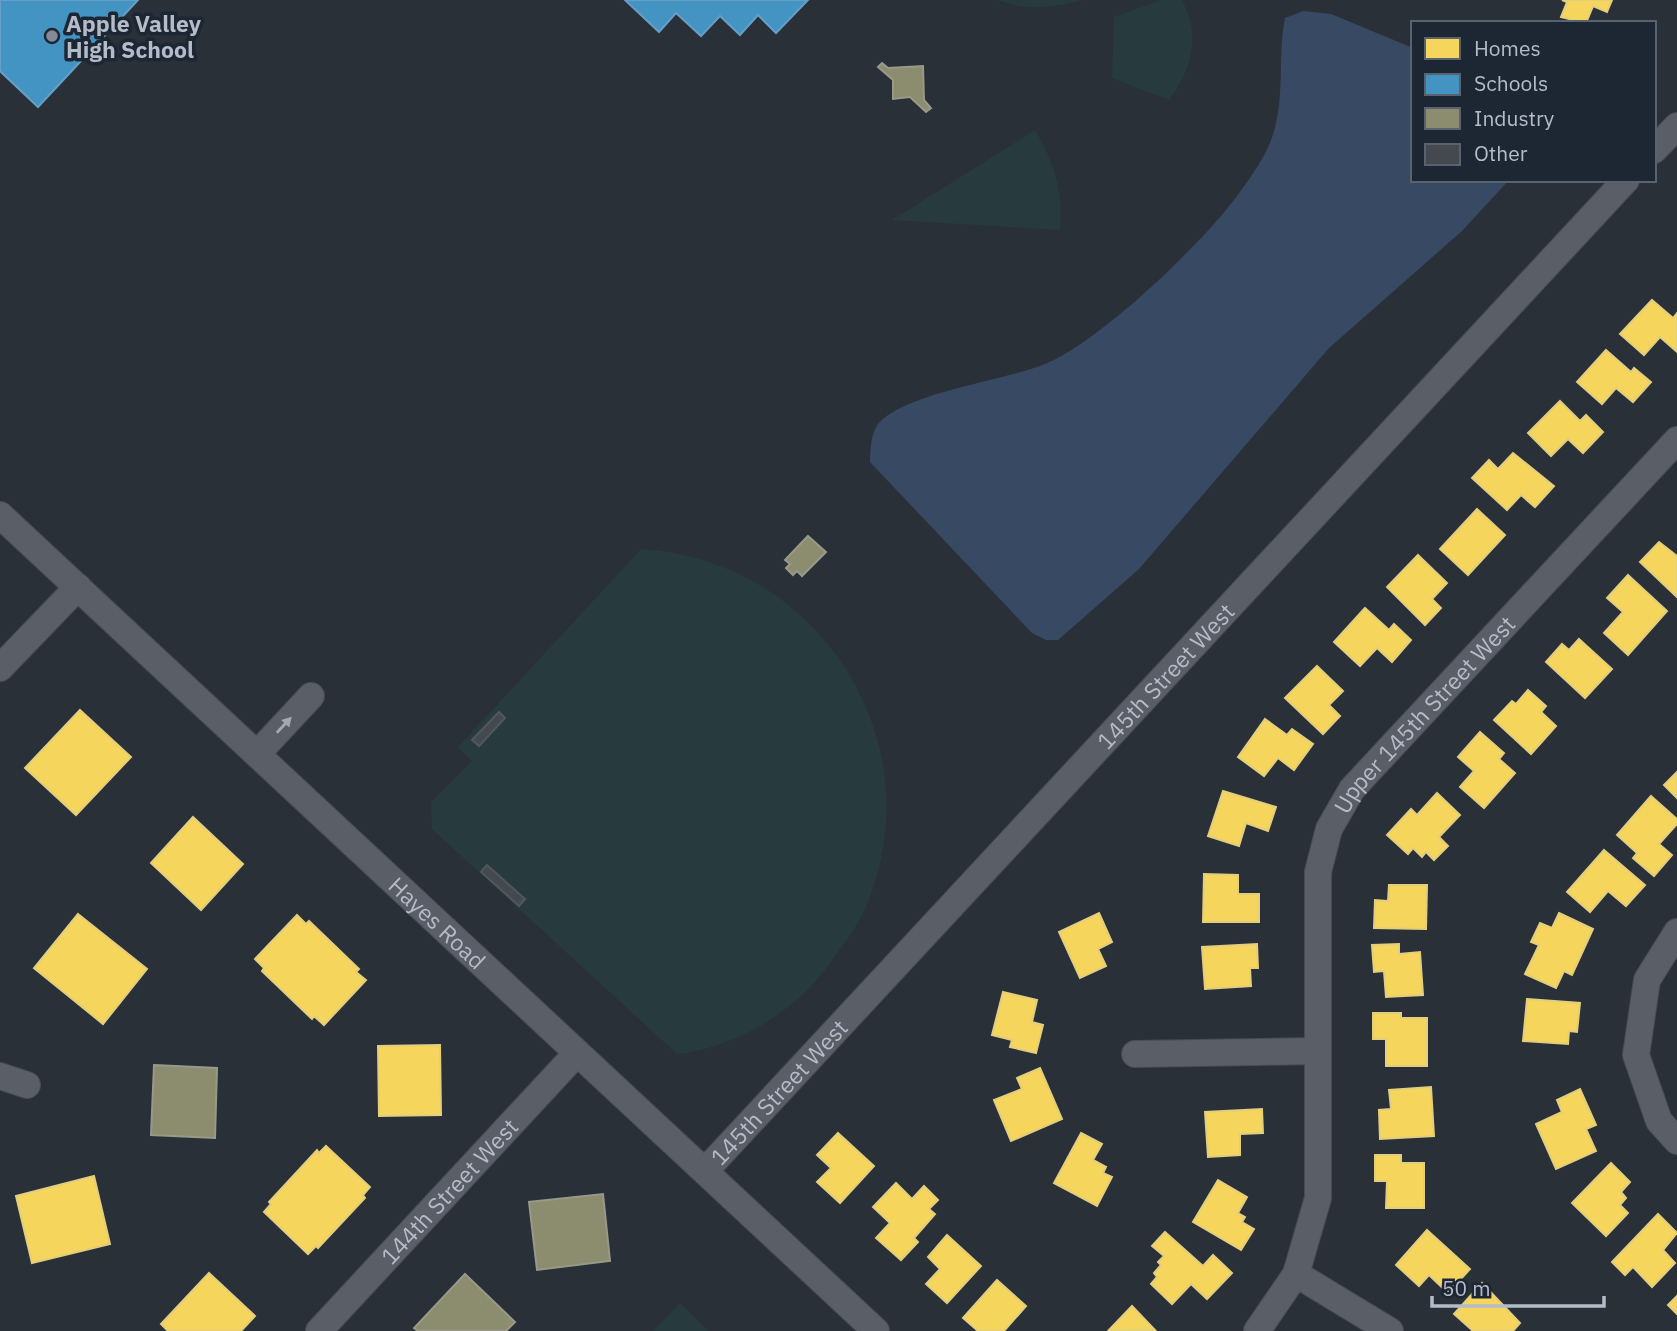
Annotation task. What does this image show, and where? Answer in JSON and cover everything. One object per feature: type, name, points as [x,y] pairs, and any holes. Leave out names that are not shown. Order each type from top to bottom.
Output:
[{"type":"street","points":[[1656,148],[1677,126]]},
{"type":"street","name":"145th Street West","points":[[705,1171],[1624,182]]},
{"type":"street","name":"Upper 145th Street West","points":[[1257,1331],[1296,1275],[1318,1198],[1318,872],[1329,829],[1352,789],[1677,440]]},
{"type":"street","name":"Hayes Road","points":[[0,515],[876,1331]]},
{"type":"street","points":[[0,668],[78,587]]},
{"type":"street","points":[[257,754],[311,696]]},
{"type":"street","points":[[1677,932],[1647,980],[1636,1055],[1658,1121],[1677,1141]]},
{"type":"street","points":[[1135,1054],[1318,1051]]},
{"type":"street","name":"144th Street West","points":[[319,1331],[577,1053]]},
{"type":"street","points":[[0,1076],[27,1085]]},
{"type":"street","points":[[1296,1275],[1390,1331]]},
{"type":"green space","points":[[996,0],[1084,0],[1040,7],[1019,6]]},
{"type":"green space","points":[[1161,0],[1182,0],[1191,26],[1188,64],[1169,100],[1112,78],[1114,17]]},
{"type":"green space","points":[[1035,130],[1056,178],[1060,230],[892,220]]},
{"type":"green space","points":[[641,549],[705,561],[761,586],[809,624],[847,670],[873,725],[885,784],[883,846],[865,909],[828,966],[798,999],[761,1025],[720,1044],[677,1054],[432,829],[431,802],[472,761],[458,747]]},
{"type":"green space","points":[[680,1303],[708,1331],[653,1331]]},
{"type":"water","points":[[1303,11],[1331,14],[1411,47],[1411,182],[1507,182],[1462,231],[1329,348],[1139,569],[1058,640],[1046,640],[1032,633],[870,462],[876,427],[884,418],[916,401],[1040,366],[1063,355],[1119,315],[1178,262],[1226,210],[1253,174],[1267,149],[1274,132],[1278,110],[1285,18]]},
{"type":"building: Homes","points":[[1562,0],[1612,0],[1607,12],[1593,6],[1587,21],[1561,17],[1567,2]]},
{"type":"building: Homes","points":[[1652,300],[1673,318],[1677,313],[1677,352],[1660,337],[1644,355],[1620,334]]},
{"type":"building: Homes","points":[[1606,350],[1631,372],[1634,368],[1651,382],[1633,402],[1616,388],[1602,404],[1577,382]]},
{"type":"building: Homes","points":[[1560,401],[1580,421],[1586,415],[1603,432],[1583,453],[1568,439],[1551,456],[1528,433]]},
{"type":"building: Homes","points":[[1513,453],[1554,486],[1535,507],[1521,495],[1507,510],[1472,478],[1489,460],[1498,469]]},
{"type":"building: Homes","points":[[1477,509],[1505,535],[1468,575],[1440,549]]},
{"type":"building: Homes","points":[[1659,542],[1677,556],[1677,597],[1640,562]]},
{"type":"building: Homes","points":[[1418,555],[1447,583],[1432,599],[1441,608],[1425,625],[1387,587]]},
{"type":"building: Homes","points":[[1628,575],[1667,611],[1628,655],[1604,633],[1623,612],[1607,598]]},
{"type":"building: Homes","points":[[1365,608],[1389,630],[1394,624],[1411,640],[1392,662],[1377,648],[1360,666],[1334,642]]},
{"type":"building: Homes","points":[[1579,639],[1612,669],[1585,698],[1546,662],[1562,644],[1569,650]]},
{"type":"building: Homes","points":[[1317,666],[1343,691],[1329,705],[1340,716],[1323,734],[1285,698]]},
{"type":"building: Homes","points":[[1528,690],[1546,706],[1541,712],[1556,726],[1531,754],[1494,720],[1512,701],[1516,704]]},
{"type":"building: Homes","points":[[80,710],[131,757],[76,815],[25,768]]},
{"type":"building: Homes","points":[[1265,719],[1287,735],[1292,729],[1313,744],[1294,770],[1278,758],[1264,776],[1238,757]]},
{"type":"building: Homes","points":[[1480,732],[1504,753],[1499,759],[1515,773],[1484,808],[1460,787],[1474,771],[1458,757]]},
{"type":"building: Homes","points":[[1677,772],[1677,798],[1664,785]]},
{"type":"building: Homes","points":[[1223,791],[1276,807],[1268,831],[1246,823],[1239,846],[1208,836]]},
{"type":"building: Homes","points":[[1437,793],[1460,815],[1439,837],[1448,846],[1434,860],[1426,852],[1422,857],[1413,848],[1408,854],[1387,835],[1411,809],[1417,815]]},
{"type":"building: Homes","points":[[1651,796],[1677,819],[1677,824],[1659,844],[1672,855],[1654,876],[1633,858],[1637,853],[1617,835]]},
{"type":"building: Homes","points":[[193,817],[243,864],[201,910],[151,863]]},
{"type":"building: Homes","points":[[1604,850],[1645,885],[1626,906],[1608,891],[1590,912],[1567,892]]},
{"type":"building: Homes","points":[[1204,874],[1238,875],[1238,894],[1259,894],[1259,922],[1203,922]]},
{"type":"building: Homes","points":[[1389,885],[1427,885],[1426,929],[1374,928],[1375,900],[1388,901]]},
{"type":"building: Homes","points":[[1099,913],[1112,942],[1098,949],[1106,966],[1080,978],[1059,932]]},
{"type":"building: Homes","points":[[1559,913],[1593,929],[1572,975],[1564,971],[1556,988],[1525,974],[1539,945],[1531,942],[1540,923],[1552,928]]},
{"type":"building: Homes","points":[[78,914],[147,969],[103,1024],[34,968]]},
{"type":"building: Homes","points":[[297,915],[306,924],[309,921],[359,969],[356,972],[366,980],[324,1025],[314,1016],[312,1019],[262,971],[264,968],[255,959]]},
{"type":"building: Homes","points":[[1257,944],[1258,968],[1250,968],[1251,986],[1205,989],[1202,947]]},
{"type":"building: Homes","points":[[1399,944],[1399,954],[1420,952],[1423,995],[1386,997],[1384,971],[1374,972],[1372,945]]},
{"type":"building: Homes","points":[[1003,992],[1037,1000],[1032,1022],[1043,1025],[1036,1053],[1010,1047],[1012,1040],[992,1035]]},
{"type":"building: Homes","points":[[1527,999],[1580,1003],[1577,1032],[1569,1031],[1568,1044],[1523,1041]]},
{"type":"building: Homes","points":[[1373,1013],[1401,1013],[1401,1018],[1427,1018],[1427,1066],[1386,1066],[1386,1039],[1373,1039]]},
{"type":"building: Homes","points":[[440,1045],[441,1115],[379,1116],[378,1046]]},
{"type":"building: Homes","points":[[1040,1068],[1062,1119],[1011,1141],[994,1100],[1022,1089],[1017,1078]]},
{"type":"building: Homes","points":[[1431,1087],[1434,1136],[1380,1139],[1379,1110],[1391,1109],[1389,1090]]},
{"type":"building: Homes","points":[[1580,1089],[1596,1125],[1586,1129],[1596,1151],[1556,1169],[1536,1124],[1562,1112],[1557,1100]]},
{"type":"building: Homes","points":[[1262,1109],[1263,1133],[1240,1134],[1240,1155],[1208,1157],[1205,1112]]},
{"type":"building: Homes","points":[[838,1133],[874,1166],[840,1203],[817,1182],[831,1168],[817,1155]]},
{"type":"building: Homes","points":[[1081,1133],[1102,1144],[1093,1160],[1106,1167],[1103,1173],[1112,1177],[1097,1206],[1054,1183]]},
{"type":"building: Homes","points":[[326,1146],[370,1187],[363,1195],[365,1198],[318,1248],[316,1246],[308,1254],[264,1212],[271,1204],[269,1202],[317,1150],[319,1153]]},
{"type":"building: Homes","points":[[1375,1155],[1401,1155],[1401,1163],[1424,1163],[1424,1208],[1386,1208],[1387,1181],[1375,1181]]},
{"type":"building: Homes","points":[[1611,1163],[1630,1182],[1621,1192],[1626,1198],[1620,1205],[1628,1213],[1606,1236],[1572,1203]]},
{"type":"building: Homes","points":[[94,1176],[110,1244],[32,1263],[16,1196]]},
{"type":"building: Homes","points":[[1218,1180],[1247,1197],[1238,1213],[1245,1217],[1242,1222],[1254,1229],[1241,1250],[1193,1222]]},
{"type":"building: Homes","points":[[896,1183],[912,1199],[924,1186],[938,1200],[929,1209],[935,1214],[914,1238],[918,1242],[901,1260],[876,1238],[890,1223],[873,1207]]},
{"type":"building: Homes","points":[[1658,1214],[1677,1233],[1663,1250],[1675,1263],[1652,1287],[1633,1267],[1625,1275],[1612,1262]]},
{"type":"building: Homes","points":[[1427,1230],[1470,1269],[1448,1293],[1429,1275],[1419,1286],[1396,1265]]},
{"type":"building: Homes","points":[[1165,1232],[1203,1266],[1213,1255],[1232,1273],[1207,1299],[1191,1284],[1172,1304],[1151,1284],[1157,1277],[1154,1273],[1161,1265],[1158,1262],[1164,1256],[1152,1246]]},
{"type":"building: Homes","points":[[947,1235],[981,1266],[947,1303],[926,1284],[940,1269],[928,1257]]},
{"type":"building: Homes","points":[[209,1273],[255,1316],[241,1331],[168,1331],[161,1324]]},
{"type":"building: Homes","points":[[997,1280],[1026,1306],[1004,1331],[978,1331],[963,1318]]},
{"type":"building: Homes","points":[[1482,1283],[1520,1323],[1513,1331],[1473,1331],[1454,1314]]},
{"type":"building: Homes","points":[[1677,1296],[1677,1314],[1668,1305]]},
{"type":"building: Homes","points":[[1132,1306],[1155,1330],[1108,1331]]},
{"type":"building: Schools","name":"Apple Valley High School","points":[[0,0],[138,0],[38,107],[0,71]]},
{"type":"building: Schools","points":[[625,0],[808,0],[776,33],[758,15],[740,35],[720,16],[701,36],[676,13],[659,32]]},
{"type":"building: Industry","points":[[882,63],[888,68],[923,66],[924,100],[931,108],[926,112],[910,97],[893,99],[893,80],[878,67]]},
{"type":"building: Industry","points":[[808,536],[826,552],[802,576],[797,571],[793,575],[786,568],[790,564],[785,560]]},
{"type":"building: Industry","points":[[154,1065],[217,1068],[215,1138],[151,1135]]},
{"type":"building: Industry","points":[[603,1194],[610,1261],[537,1270],[529,1202]]},
{"type":"building: Industry","points":[[465,1274],[515,1322],[506,1331],[418,1331],[414,1328]]},
{"type":"building: Other","points":[[499,712],[505,718],[479,746],[472,740]]},
{"type":"building: Other","points":[[487,865],[525,899],[519,906],[481,872]]},
{"type":"place","name":"Apple Valley High School","points":[[52,36]]}]
